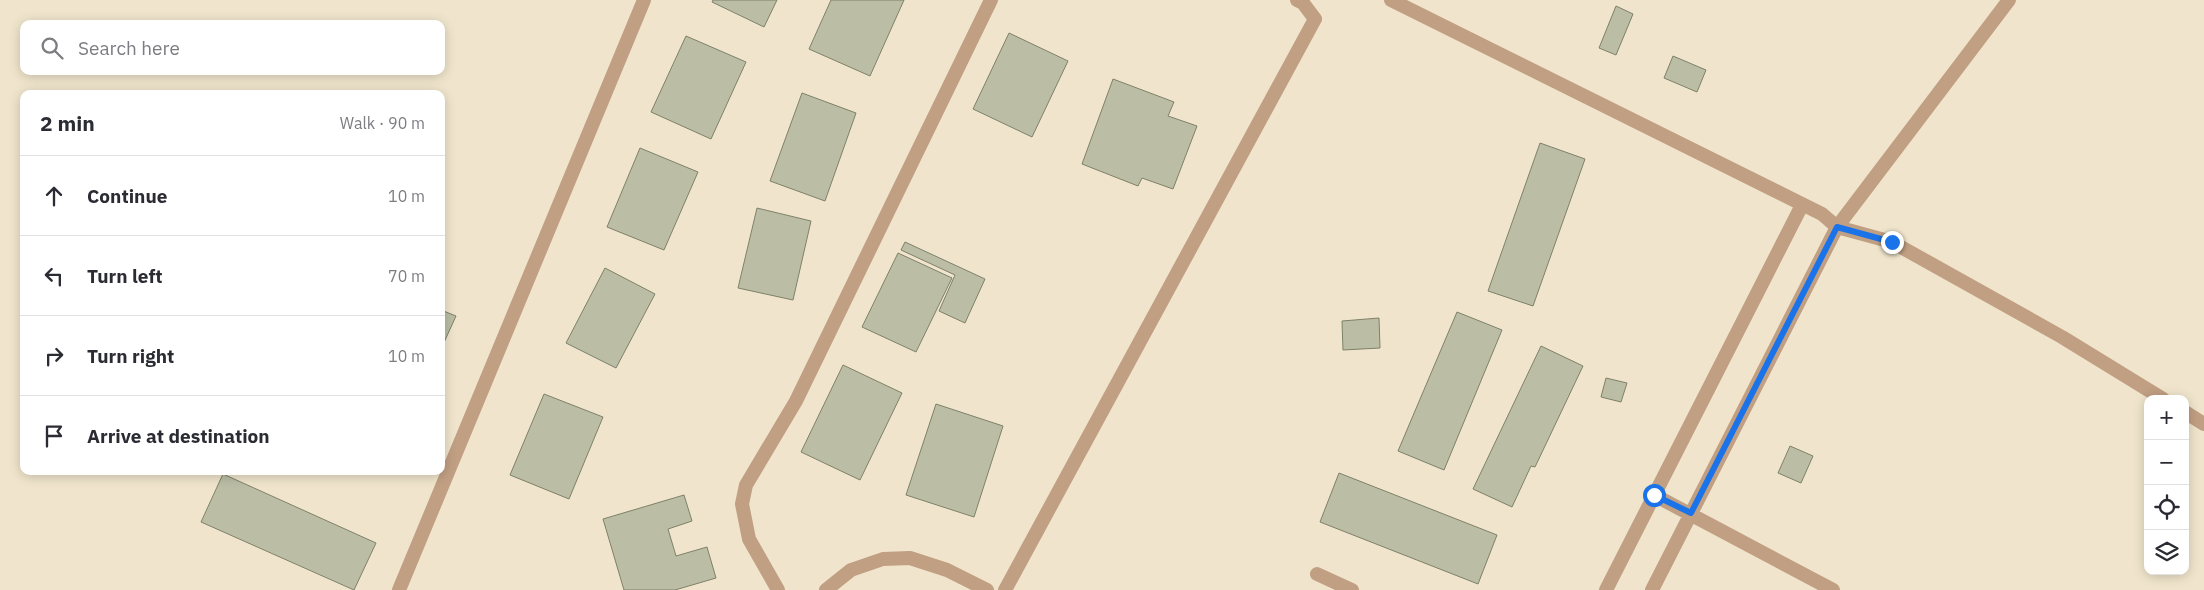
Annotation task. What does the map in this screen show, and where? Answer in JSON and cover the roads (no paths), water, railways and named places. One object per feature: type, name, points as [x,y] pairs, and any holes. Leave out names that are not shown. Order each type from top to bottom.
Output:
[{"type":"street","points":[[399,590],[644,0]]},
{"type":"street","points":[[778,590],[750,539],[742,504],[746,485],[796,401],[991,0]]},
{"type":"street","points":[[1005,590],[1314,19],[1303,3],[1297,0]]},
{"type":"street","points":[[1391,0],[1822,214],[1837,227],[1892,242],[2062,337],[2156,395]]},
{"type":"street","points":[[1652,590],[1837,227],[2009,0]]},
{"type":"street","points":[[1606,590],[1802,205]]},
{"type":"street","points":[[2189,415],[2204,424]]},
{"type":"street","points":[[1654,495],[1833,590]]},
{"type":"street","points":[[826,590],[851,570],[883,560],[910,558],[947,570],[987,590]]},
{"type":"street","points":[[1317,574],[1352,590]]}]
